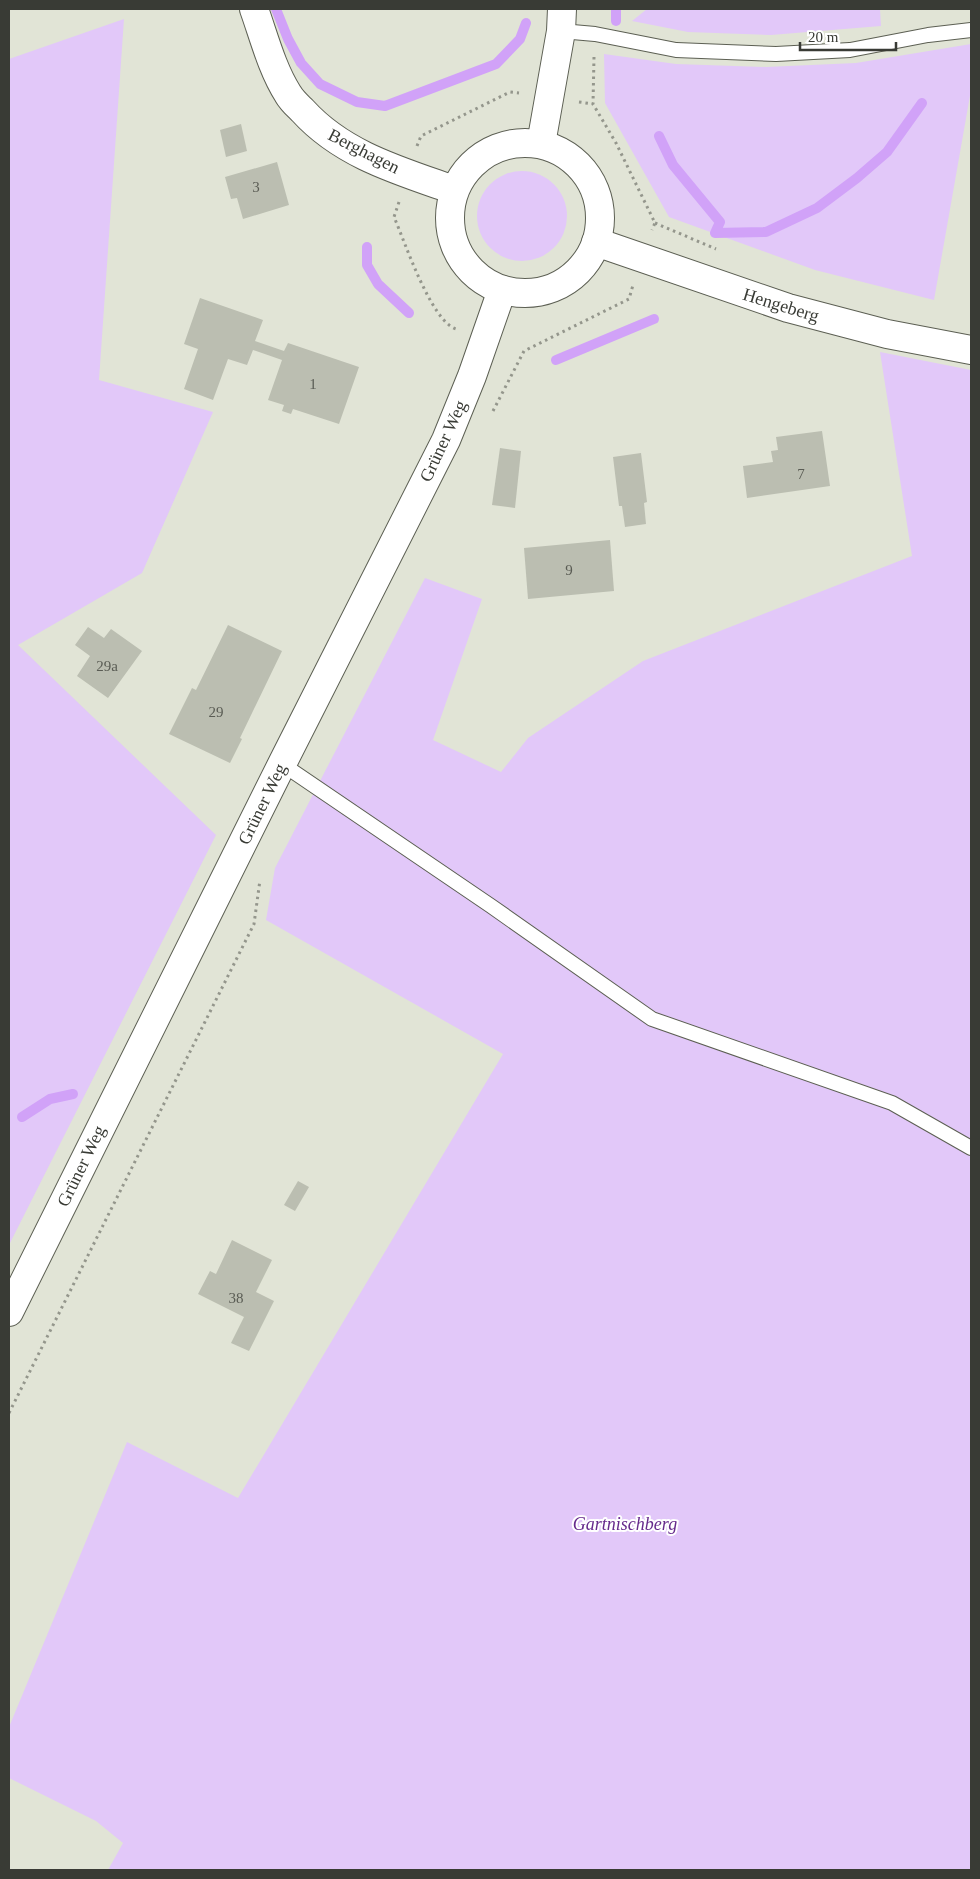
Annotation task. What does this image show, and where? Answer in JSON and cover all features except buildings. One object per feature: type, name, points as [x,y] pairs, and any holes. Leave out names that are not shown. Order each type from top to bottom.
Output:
[{"type":"street","name":"Berghagen","points":[[254,9],[275,70],[288,96],[316,126],[345,146],[380,164],[454,190]]},
{"type":"street","points":[[541,144],[561,20]]},
{"type":"street","points":[[520,142],[541,144],[564,153],[584,170],[596,192],[600,216],[596,242],[586,262],[568,279],[548,290],[525,293],[502,290],[480,278],[463,260],[452,238],[450,214],[454,190],[465,172],[480,157],[499,147],[520,142]]},
{"type":"street","name":"Hengeberg","points":[[596,242],[788,308],[887,334],[971,350]]},
{"type":"street","name":"Grüner Weg","points":[[9,1312],[446,440],[472,376],[502,290]]},
{"type":"lane","points":[[561,20],[595,34],[676,50],[776,54],[850,50],[971,30]]},
{"type":"lane","points":[[282,764],[483,900],[652,1019],[892,1103],[971,1148]]},
{"type":"path","points":[[655,222],[628,299],[524,351],[450,327],[432,306],[394,217],[420,136],[510,92],[593,104],[616,143],[655,222],[719,250]]},
{"type":"path","points":[[9,1413],[254,924],[261,873]]},
{"type":"green space","points":[[647,9],[880,9],[881,26],[771,35],[688,32],[632,21]]},
{"type":"green space","points":[[124,19],[99,380],[213,412],[142,573],[18,645],[216,835],[9,1245],[9,59]]},
{"type":"green space","points":[[971,44],[971,90],[934,300],[815,270],[669,217],[605,103],[604,54],[676,64],[766,67],[856,63]]},
{"type":"green space","points":[[522,171],[539,174],[554,184],[564,199],[567,216],[564,233],[554,248],[539,258],[522,261],[505,258],[490,248],[480,233],[477,216],[480,199],[490,184],[505,174]]},
{"type":"green space","name":"Gartnischberg","points":[[880,352],[971,370],[971,1870],[108,1870],[123,1843],[96,1821],[9,1778],[9,1727],[127,1442],[238,1498],[503,1054],[266,920],[275,868],[425,578],[482,599],[433,740],[501,772],[528,738],[643,661],[912,556]]},
{"type":"waterway","points":[[276,9],[288,39],[301,63],[320,84],[357,102],[385,106],[496,64],[520,39],[526,23]]},
{"type":"waterway","points":[[616,9],[616,21]]},
{"type":"waterway","points":[[659,136],[673,165],[720,222],[715,233],[766,232],[817,208],[857,178],[887,152],[922,103]]},
{"type":"waterway","points":[[367,247],[367,265],[378,284],[409,313]]},
{"type":"waterway","points":[[556,360],[654,319]]},
{"type":"waterway","points":[[22,1117],[50,1099],[73,1094]]}]
